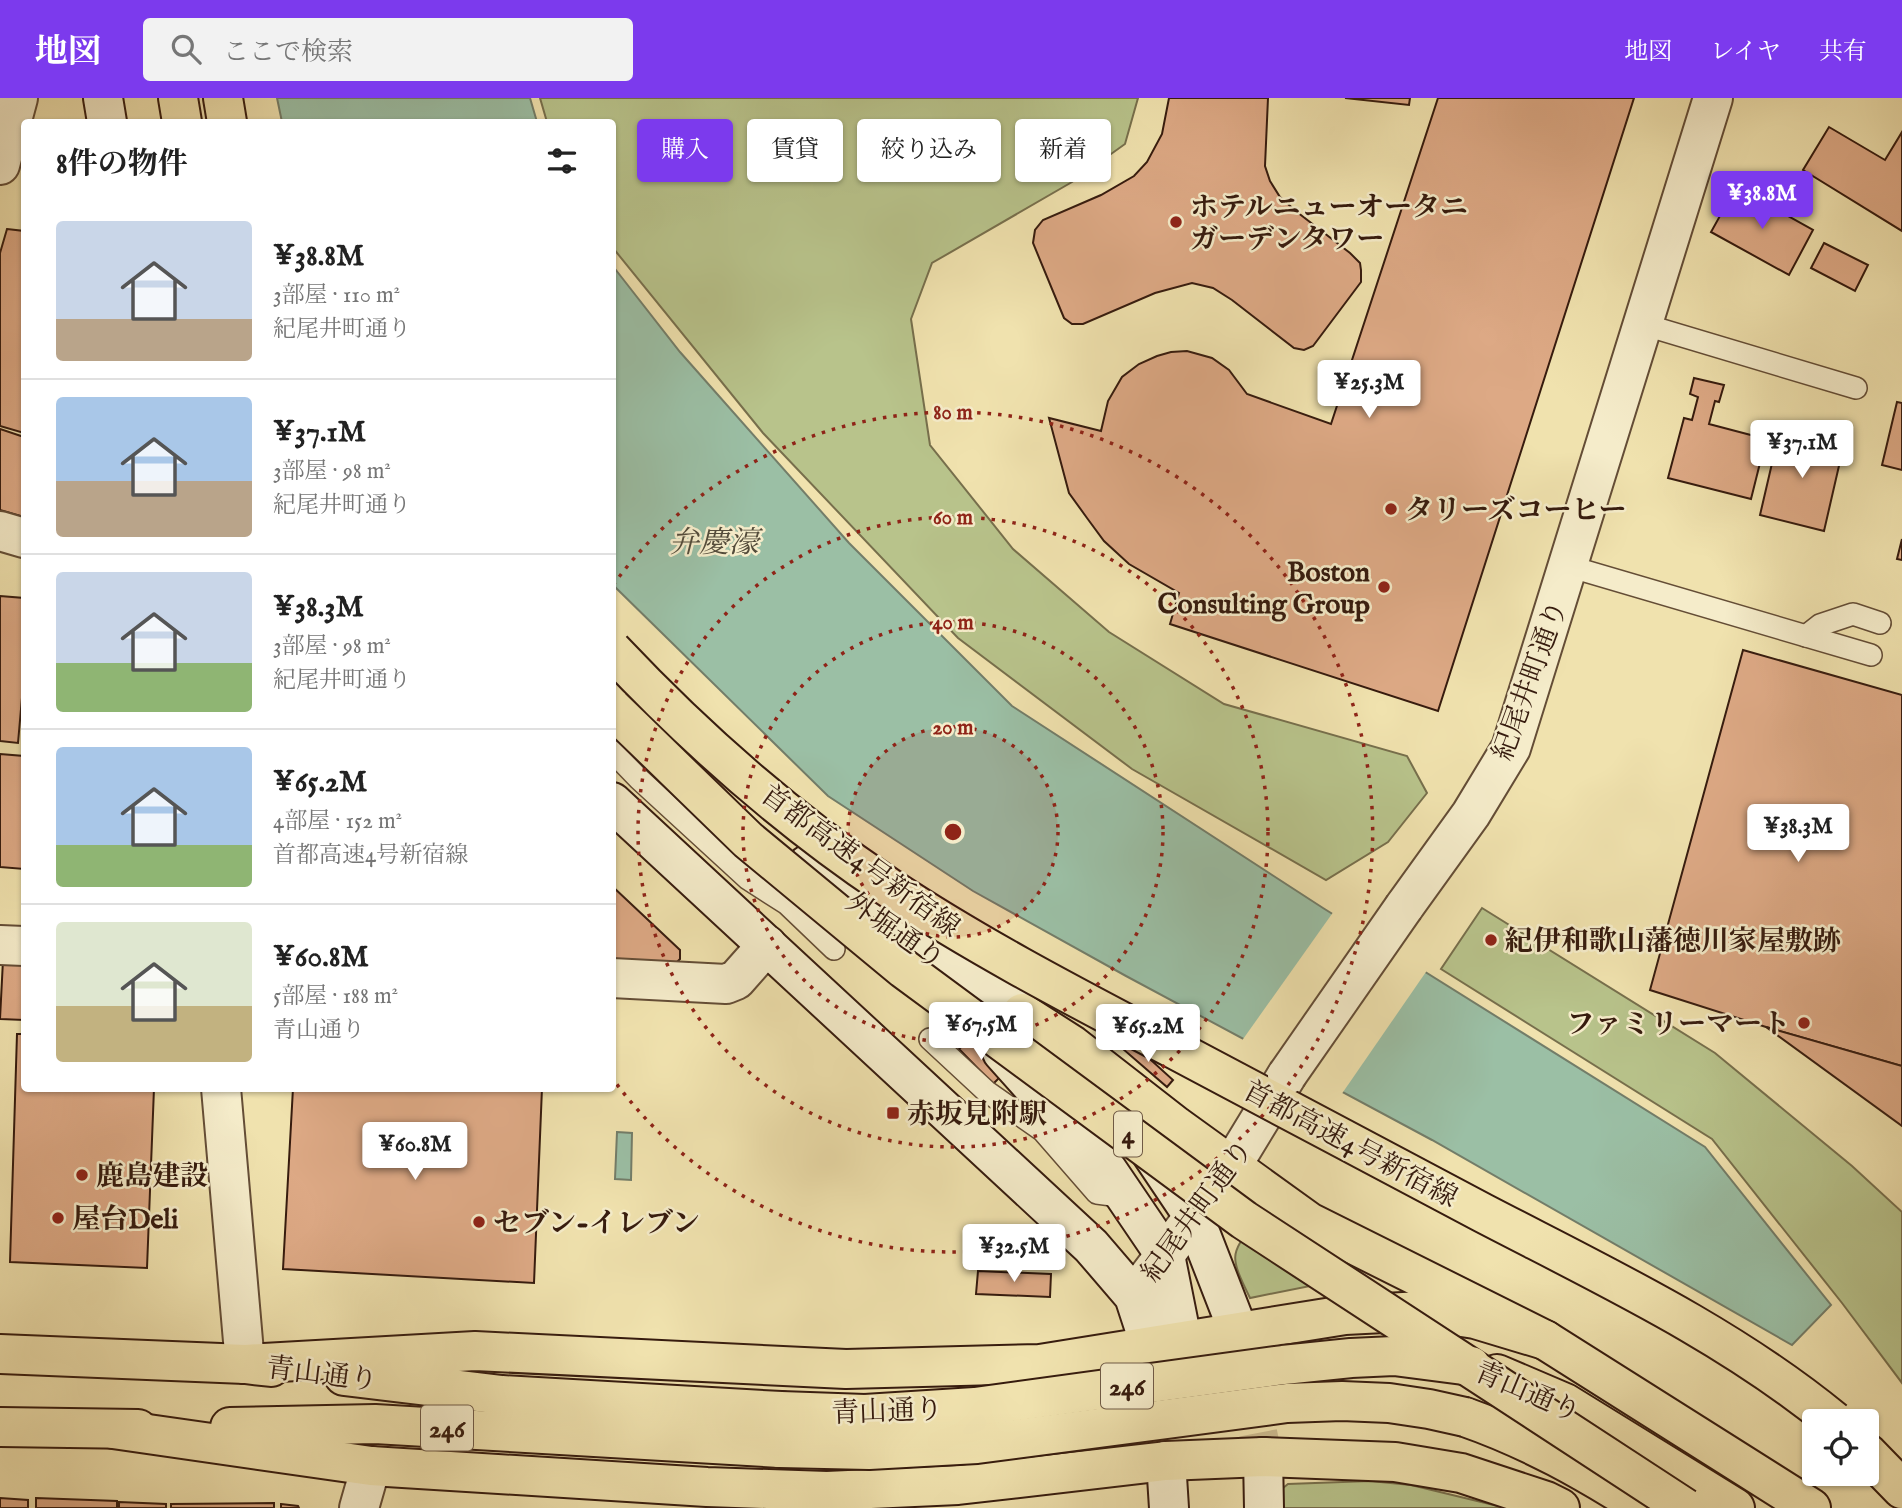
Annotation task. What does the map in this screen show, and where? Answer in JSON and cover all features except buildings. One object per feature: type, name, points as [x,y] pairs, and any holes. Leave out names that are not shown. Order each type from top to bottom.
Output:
[{"type":"highway","points":[[178,98],[182,119]]},
{"type":"highway","points":[[223,98],[227,119]]},
{"type":"highway","name":"首都高速4号新宿線","points":[[616,654],[774,802],[874,877],[942,922],[1067,993],[1652,1301],[1750,1358],[1819,1409]]},
{"type":"highway","name":"首都高速4号新宿線","points":[[616,712],[748,840],[904,969],[1244,1220],[1685,1508]]},
{"type":"highway","points":[[1022,1013],[1073,1045],[1231,1167],[1309,1222],[1545,1340],[1811,1508]]},
{"type":"highway","points":[[245,1364],[475,1351],[846,1369],[1040,1364],[1345,1315],[1423,1311],[1475,1319],[1545,1340]]},
{"type":"highway","name":"青山通り","points":[[0,1354],[245,1364],[780,1430],[869,1450],[977,1444],[1287,1403],[1389,1403],[1465,1417],[1510,1433],[1557,1456],[1644,1508]]},
{"type":"highway","name":"青山通り","points":[[0,1426],[113,1429],[374,1424],[780,1430],[865,1414],[975,1407],[1283,1365],[1394,1356],[1472,1366],[1516,1380],[1565,1403],[1735,1508]]},
{"type":"highway","points":[[113,1429],[371,1465],[704,1497],[827,1491],[955,1497],[1166,1461],[1263,1457],[1395,1461],[1461,1474],[1560,1508]]},
{"type":"highway","points":[[1879,1465],[1902,1489]]},
{"type":"main road","points":[[0,165],[18,98]]},
{"type":"main road","points":[[103,98],[106,119]]},
{"type":"main road","points":[[159,98],[166,119]]},
{"type":"main road","name":"紀尾井町通り","points":[[1134,1296],[1231,1167],[1287,1075],[1471,814],[1511,747],[1713,98]]},
{"type":"main road","points":[[0,531],[21,537]]},
{"type":"main road","name":"外堀通り","points":[[616,690],[770,836],[847,897],[942,963],[1022,1013],[1154,1157],[1194,1217],[1239,1333]]},
{"type":"main road","points":[[616,806],[1091,1246],[1134,1296],[1166,1343]]},
{"type":"main road","points":[[0,945],[21,946]]},
{"type":"main road","points":[[616,978],[726,984],[736,980],[766,945]]},
{"type":"main road","points":[[942,963],[999,1048],[1108,1171],[1165,1255],[1166,1343]]},
{"type":"main road","points":[[220,1092],[245,1364]]},
{"type":"main road","points":[[1263,1457],[1264,1508]]},
{"type":"main road","points":[[1166,1461],[1169,1508]]},
{"type":"main road","points":[[359,1508],[371,1465]]},
{"type":"lane","points":[[1642,324],[1856,388]]},
{"type":"lane","points":[[1568,566],[1871,655]]},
{"type":"lane","points":[[1806,636],[1820,625],[1853,614],[1880,623]]},
{"type":"lane","points":[[616,755],[748,879],[787,904],[834,949]]},
{"type":"lane","points":[[930,1039],[986,1091],[1043,1131],[1097,1193],[1127,1197]]},
{"type":"shaded area","points":[[540,98],[1138,98],[1125,144],[1111,154],[1111,119],[1015,119],[1015,182],[1072,182],[932,263],[911,319],[930,445],[1013,549],[1109,632],[1224,704],[1407,756],[1427,793],[1388,842],[1326,880],[1132,769],[958,638],[763,433],[616,252],[616,119],[546,119]]},
{"type":"shaded area","points":[[1482,908],[1715,1053],[1852,1166],[1902,1212],[1902,1383],[1712,1139],[1441,969]]},
{"type":"shaded area","points":[[1261,1214],[1360,1276],[1250,1298],[1235,1262],[1236,1254],[1243,1238]]},
{"type":"shaded area","points":[[1370,1481],[1411,1485],[1506,1508],[1281,1508],[1283,1488],[1288,1484]]},
{"type":"water","points":[[277,98],[530,98],[536,119],[281,119]]},
{"type":"water","name":"弁慶濠","points":[[616,270],[680,352],[849,543],[1012,706],[1323,908],[1705,1147],[1831,1305],[1792,1345],[1432,1140],[973,891],[828,796],[616,588]]},
{"type":"water","points":[[617,1132],[632,1133],[631,1180],[615,1179]]},
{"type":"pier","points":[[1334,911],[1428,969],[1341,1095],[1241,1042]]},
{"type":"tunnel","points":[[1247,1377],[1263,1457]]},
{"type":"place","name":"ホテルニューオータニ ガーデンタワー","points":[[1176,222]]},
{"type":"place","name":"タリーズコーヒー","points":[[1391,509]]},
{"type":"place","name":"Boston Consulting Group","points":[[1384,587]]},
{"type":"place","name":"紀伊和歌山藩徳川家屋敷跡","points":[[1491,940]]},
{"type":"place","name":"ファミリーマート","points":[[1804,1023]]},
{"type":"place","name":"赤坂見附駅","points":[[893,1113]]},
{"type":"place","name":"鹿島建設","points":[[82,1175]]},
{"type":"place","name":"屋台Deli","points":[[58,1218]]},
{"type":"place","name":"セブン-イレブン","points":[[479,1222]]}]
